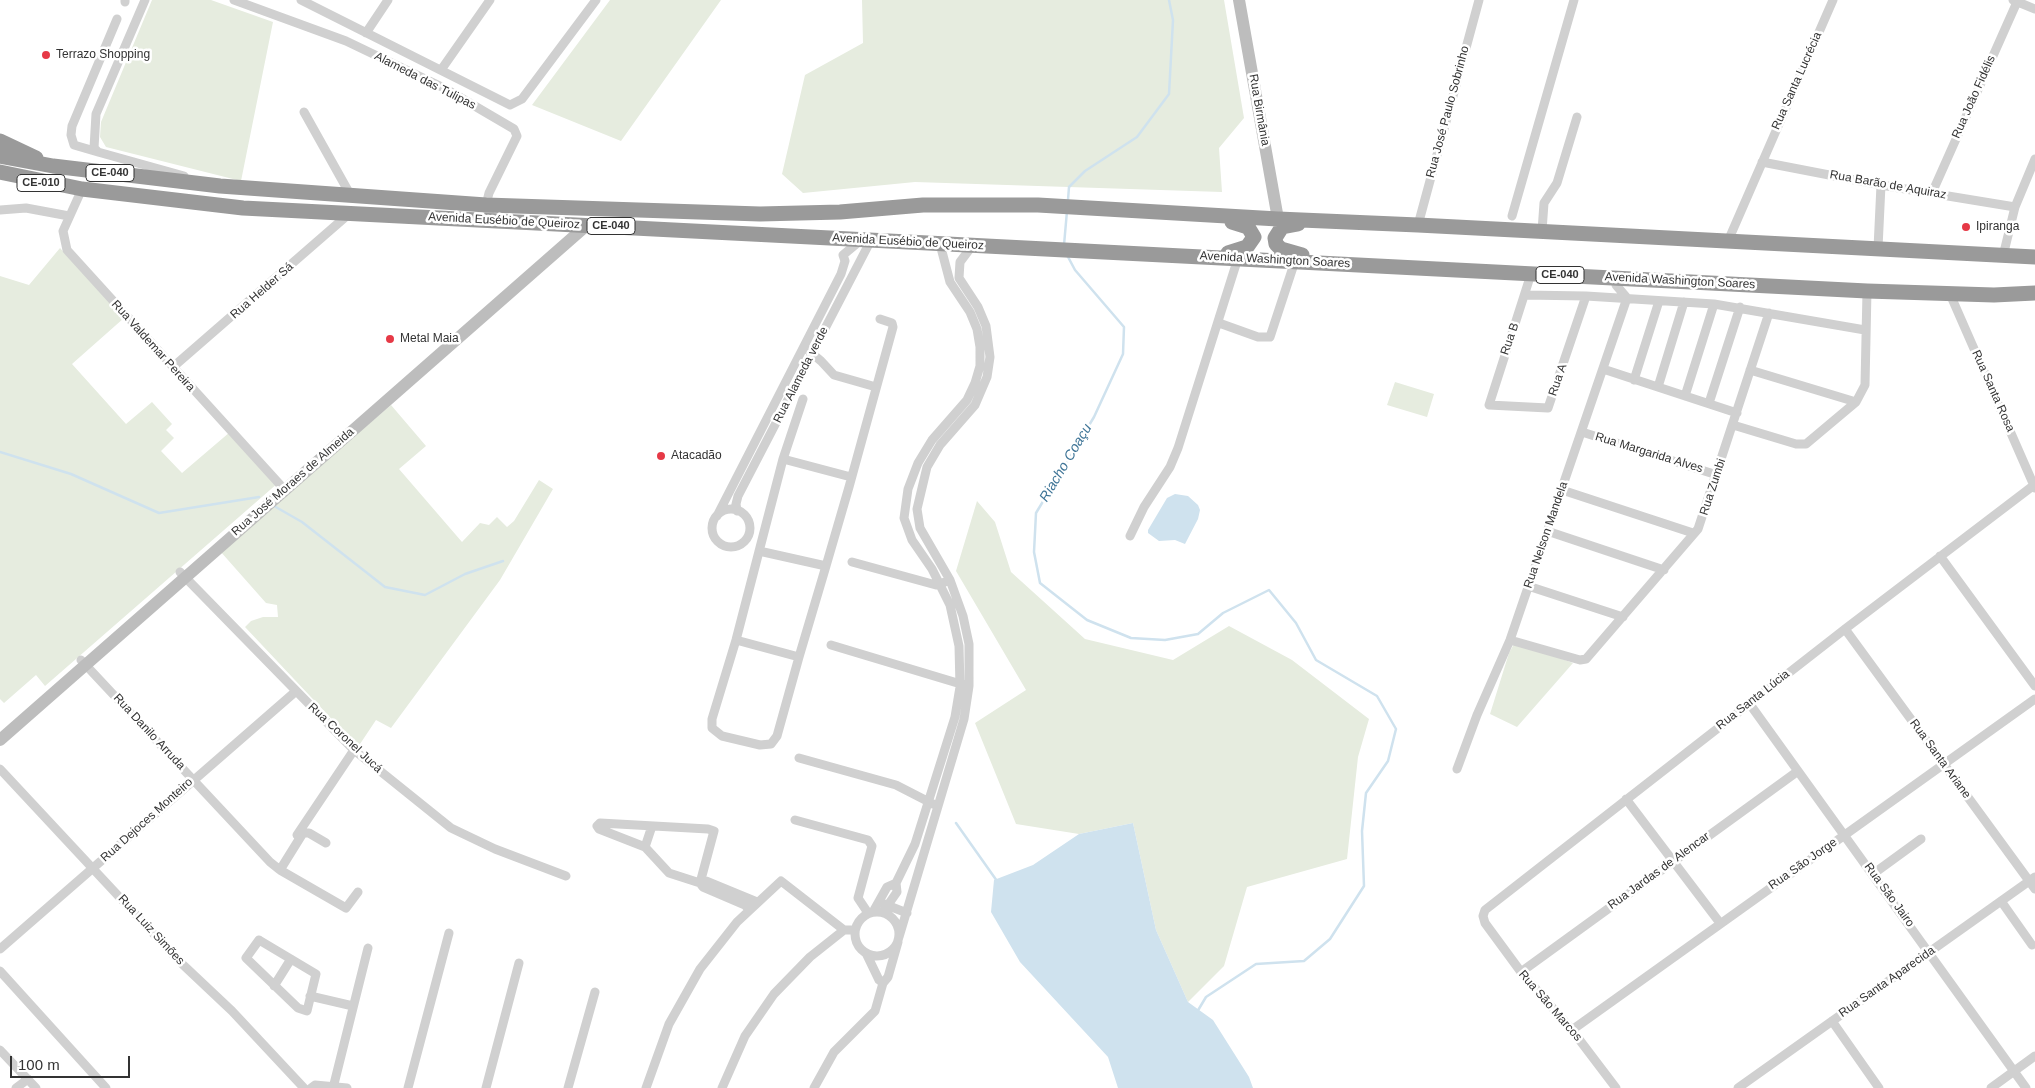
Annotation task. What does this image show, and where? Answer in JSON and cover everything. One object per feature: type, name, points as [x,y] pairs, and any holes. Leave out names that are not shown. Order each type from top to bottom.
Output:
[{"type":"highway","points":[[0,142],[53,166]]},
{"type":"highway","name":"Avenida Eusébio de Queiroz","points":[[0,156],[53,166],[220,186],[486,205],[760,214],[840,212],[923,205],[1038,205],[1216,216]]},
{"type":"highway","name":"Avenida Eusébio de Queiroz","points":[[0,172],[82,189],[244,208],[972,246],[1085,250]]},
{"type":"highway","name":"CE-010","points":[[0,182],[30,182],[82,189]]},
{"type":"highway","name":"CE-040","points":[[1216,216],[1278,220],[1418,224],[1878,248],[2032,259]]},
{"type":"highway","points":[[1212,256],[1244,250],[1250,246],[1254,237],[1250,229],[1244,224],[1216,216]]},
{"type":"highway","points":[[1316,221],[1282,227],[1277,232],[1275,238],[1276,244],[1282,250],[1309,256],[1316,262]]},
{"type":"highway","name":"Avenida Washington Soares","points":[[1085,250],[1867,291],[1950,294],[2032,291]]},
{"type":"street","points":[[98,152],[94,148],[96,114],[146,0]]},
{"type":"street","name":"Alameda das Tulipas","points":[[234,0],[346,41],[444,88],[514,128],[517,136],[489,193],[486,205]]},
{"type":"street","points":[[301,0],[505,104],[514,104],[522,99],[596,0]]},
{"type":"street","points":[[366,33],[388,0]]},
{"type":"street","points":[[440,70],[490,0]]},
{"type":"street","name":"Rua Birmânia","points":[[1239,0],[1278,220]]},
{"type":"street","name":"Rua José Paulo Sobrinho","points":[[1418,224],[1479,0]]},
{"type":"street","points":[[1512,216],[1574,0]]},
{"type":"street","name":"Rua Santa Lucrécia","points":[[1728,241],[1833,0]]},
{"type":"street","points":[[2015,1],[2035,9]]},
{"type":"street","name":"Rua João Fidélis","points":[[1932,193],[2015,1]]},
{"type":"street","points":[[117,19],[72,126],[71,135],[74,145],[220,186]]},
{"type":"street","points":[[304,112],[351,196]]},
{"type":"street","points":[[1542,231],[1544,203],[1557,183],[1577,117]]},
{"type":"street","points":[[2003,256],[2015,207],[2035,159]]},
{"type":"street","name":"Rua Barão de Aquiraz","points":[[1762,162],[1881,185],[2015,207]]},
{"type":"street","points":[[1878,248],[1881,185]]},
{"type":"street","name":"Rua Valdemar Pereira","points":[[82,189],[63,231],[67,250],[282,486]]},
{"type":"street","points":[[486,205],[491,216],[500,221]]},
{"type":"street","points":[[0,210],[26,208],[69,216]]},
{"type":"street","name":"Rua Helder Sá","points":[[173,367],[350,213]]},
{"type":"street","name":"Rua José Moraes de Almeida","points":[[0,731],[83,662],[521,277],[559,241],[563,233],[560,224]]},
{"type":"street","name":"Rua José Moraes de Almeida","points":[[521,277],[587,225]]},
{"type":"street","name":"Rua Alameda verde","points":[[717,516],[841,274],[845,261],[843,255],[866,240]]},
{"type":"street","name":"Rua Alameda verde","points":[[737,510],[738,496],[812,353],[866,240]]},
{"type":"street","points":[[814,1088],[834,1052],[875,1011],[883,983],[888,978],[916,882],[955,717],[960,683],[960,660],[957,632],[946,582],[916,547],[908,533],[904,508],[908,488],[918,463],[932,440],[967,400],[976,383],[980,366],[980,347],[977,329],[970,312],[950,282],[940,244]]},
{"type":"street","points":[[886,908],[897,892],[898,879],[934,804],[964,719],[969,686],[970,659],[967,630],[920,528],[917,509],[927,467],[947,436],[975,405],[987,377],[990,357],[986,326],[978,307],[959,278],[960,262],[972,246]]},
{"type":"street","points":[[1130,536],[1144,507],[1170,467],[1178,448],[1238,258]]},
{"type":"street","points":[[1219,323],[1258,337],[1270,337],[1295,261]]},
{"type":"street","name":"Rua B","points":[[1489,404],[1531,274]]},
{"type":"street","points":[[1617,277],[1616,285],[1627,298]]},
{"type":"street","points":[[1638,298],[1641,279]]},
{"type":"street","points":[[1733,425],[1796,444],[1806,444],[1856,402],[1864,385],[1867,291]]},
{"type":"street","name":"Rua Santa Rosa","points":[[1950,294],[2034,486]]},
{"type":"street","name":"Avenida Washington Soares","points":[[1525,295],[1638,298],[1714,304],[1865,330]]},
{"type":"street","name":"Rua A","points":[[1489,404],[1548,408],[1586,296]]},
{"type":"street","name":"Rua Nelson Mandela","points":[[1457,769],[1477,715],[1510,640],[1627,298]]},
{"type":"street","points":[[1634,380],[1658,301]]},
{"type":"street","points":[[1658,387],[1684,302]]},
{"type":"street","points":[[1685,396],[1714,304]]},
{"type":"street","points":[[1709,403],[1740,307]]},
{"type":"street","name":"Rua Zumbi","points":[[1510,640],[1580,660],[1588,657],[1664,570],[1702,519],[1769,313]]},
{"type":"street","points":[[803,399],[784,459],[736,640],[711,724],[717,733],[728,738],[760,744],[772,744],[775,740],[894,327],[892,324],[880,319]]},
{"type":"street","points":[[802,348],[812,353],[834,375],[876,387]]},
{"type":"street","points":[[1603,369],[1737,413]]},
{"type":"street","points":[[1750,370],[1856,402]]},
{"type":"street","name":"Rua Margarida Alves","points":[[1582,432],[1717,475]]},
{"type":"street","points":[[784,459],[851,477]]},
{"type":"street","name":"Rua Santa Lúcia","points":[[1484,923],[1483,916],[1488,908],[1845,629],[2034,486]]},
{"type":"street","points":[[908,488],[915,488],[920,491]]},
{"type":"street","points":[[1562,490],[1693,533]]},
{"type":"street","points":[[904,508],[917,509]]},
{"type":"street","points":[[730,510],[737,510],[747,518],[750,530],[745,541],[734,547],[722,545],[714,536],[712,525],[717,516],[730,510]]},
{"type":"street","points":[[908,533],[912,529],[920,528]]},
{"type":"street","points":[[1547,532],[1664,570]]},
{"type":"street","points":[[916,547],[922,545],[926,540]]},
{"type":"street","points":[[759,551],[826,566]]},
{"type":"street","points":[[1940,556],[2035,686]]},
{"type":"street","points":[[852,562],[946,582]]},
{"type":"street","name":"Rua Coronel Jucá","points":[[182,575],[354,750],[456,832],[566,876]]},
{"type":"street","points":[[1528,586],[1623,618]]},
{"type":"street","name":"Rua Santa Ariane","points":[[1845,629],[1943,764],[2032,879],[2035,889]]},
{"type":"street","points":[[736,640],[799,657]]},
{"type":"street","points":[[830,645],[969,686]]},
{"type":"street","name":"Rua José Moraes de Almeida","points":[[0,740],[83,662]]},
{"type":"street","name":"Rua Danilo Arruda","points":[[83,662],[278,868],[346,908],[358,892]]},
{"type":"street","name":"Rua Dejoces Monteiro","points":[[0,949],[295,692]]},
{"type":"street","name":"Rua São Jorge","points":[[1572,1030],[2035,699]]},
{"type":"street","name":"Rua São Jairo","points":[[1749,704],[1930,952],[2026,1088]]},
{"type":"street","points":[[278,868],[354,750]]},
{"type":"street","points":[[799,758],[896,785],[934,804]]},
{"type":"street","name":"Rua Luiz Simões","points":[[0,768],[179,961],[232,1011],[304,1088]]},
{"type":"street","name":"Rua Jardas de Alencar","points":[[1521,972],[1798,771]]},
{"type":"street","points":[[1626,799],[1720,923]]},
{"type":"street","points":[[795,820],[868,840],[872,846],[858,898],[872,909],[886,908],[907,914]]},
{"type":"street","points":[[700,883],[714,831],[708,829],[600,823],[597,826],[599,829],[645,847],[669,873],[700,883],[703,887],[745,905],[750,910]]},
{"type":"street","points":[[645,847],[652,826]]},
{"type":"street","points":[[278,868],[303,833],[309,833],[326,843]]},
{"type":"street","points":[[1873,874],[1921,839]]},
{"type":"street","points":[[883,983],[879,980],[866,953],[858,945],[855,930],[860,920],[872,909],[887,887],[898,879],[916,882]]},
{"type":"street","name":"Rua Santa Aparecida","points":[[1738,1088],[2032,879]]},
{"type":"street","points":[[700,883],[706,881],[757,902]]},
{"type":"street","points":[[646,1088],[661,1043],[689,986],[716,948],[757,902],[781,881],[844,930],[855,930]]},
{"type":"street","points":[[2001,901],[2032,945]]},
{"type":"street","points":[[866,953],[882,955],[891,951],[898,940],[896,922],[886,908]]},
{"type":"street","name":"Rua São Marcos","points":[[1484,923],[1521,972],[1572,1030],[1616,1088]]},
{"type":"street","points":[[722,1088],[737,1052],[764,1007],[797,969],[844,930]]},
{"type":"street","points":[[408,1088],[449,933]]},
{"type":"street","points":[[259,940],[290,959],[316,974],[307,1011],[298,1008],[246,958],[259,940]]},
{"type":"street","points":[[333,1087],[368,948]]},
{"type":"street","points":[[274,986],[290,959]]},
{"type":"street","points":[[486,1088],[519,963]]},
{"type":"street","points":[[0,971],[106,1088]]},
{"type":"street","points":[[568,1088],[595,992]]},
{"type":"street","points":[[310,996],[353,1006]]},
{"type":"street","points":[[1832,1022],[1879,1088]]},
{"type":"street","points":[[0,1050],[36,1088]]},
{"type":"street","points":[[1992,1088],[2035,1056]]},
{"type":"street","points":[[16,1088],[28,1079]]},
{"type":"street","points":[[311,1088],[316,1085],[347,1088]]},
{"type":"shaded area","points":[[152,0],[211,0],[273,22],[241,181],[106,147],[100,137],[101,122]]},
{"type":"shaded area","points":[[610,0],[721,0],[621,141],[532,105]]},
{"type":"shaded area","points":[[862,0],[1224,0],[1244,118],[1219,148],[1222,192],[915,182],[803,193],[782,174],[805,75],[863,43]]},
{"type":"shaded area","points":[[60,248],[124,318],[72,364],[126,424],[152,402],[172,424],[166,430],[174,438],[161,451],[182,473],[230,432],[278,483],[45,686],[36,675],[4,703],[0,699],[0,276],[29,285]]},
{"type":"shaded area","points":[[1395,382],[1434,394],[1427,417],[1387,405]]},
{"type":"shaded area","points":[[391,405],[426,446],[399,469],[462,542],[480,523],[489,525],[497,517],[507,527],[514,521],[539,480],[553,489],[500,580],[391,728],[376,720],[358,747],[245,627],[251,621],[263,617],[278,617],[277,605],[266,603],[220,551]]},
{"type":"shaded area","points":[[977,501],[995,522],[1011,572],[1085,639],[1173,660],[1229,626],[1292,660],[1369,719],[1358,757],[1347,859],[1247,887],[1224,966],[1188,1002],[1156,930],[1133,823],[1079,834],[1016,824],[975,723],[1026,690],[956,571]]},
{"type":"shaded area","points":[[1518,643],[1573,663],[1517,727],[1490,714],[1509,653],[1514,644]]},
{"type":"water","points":[[1175,494],[1188,496],[1198,505],[1200,510],[1198,519],[1185,544],[1175,540],[1159,541],[1148,533],[1167,498]]},
{"type":"water","points":[[1133,823],[1156,930],[1188,1002],[1213,1020],[1249,1077],[1253,1088],[1118,1088],[1108,1057],[1020,962],[991,912],[994,880],[1033,865],[1079,834]]},
{"type":"waterway","name":"Riacho Coaçu","points":[[1068,200],[1069,187],[1085,171],[1137,137],[1169,94],[1173,20],[1169,0]]},
{"type":"waterway","name":"Riacho Coaçu","points":[[1064,245],[1067,211]]},
{"type":"waterway","name":"Riacho Coaçu","points":[[1067,255],[1075,270],[1124,327],[1123,354],[1094,417],[1036,513],[1034,552],[1040,583],[1087,620],[1131,638],[1165,640],[1198,634],[1223,613],[1269,590],[1296,623],[1316,660],[1377,696],[1396,729],[1388,761],[1366,793],[1362,831],[1364,886],[1330,939],[1304,961],[1256,964],[1206,997],[1197,1012]]},
{"type":"waterway","points":[[0,452],[71,474],[159,513],[259,497]]},
{"type":"waterway","points":[[274,506],[302,522],[385,587],[425,595],[465,574],[503,561]]},
{"type":"waterway","points":[[956,823],[997,881]]},
{"type":"place","name":"Terrazo Shopping","points":[[46,55]]},
{"type":"place","name":"Ipiranga","points":[[1966,227]]},
{"type":"place","name":"Metal Maia","points":[[390,339]]},
{"type":"place","name":"Atacadão","points":[[661,456]]}]
